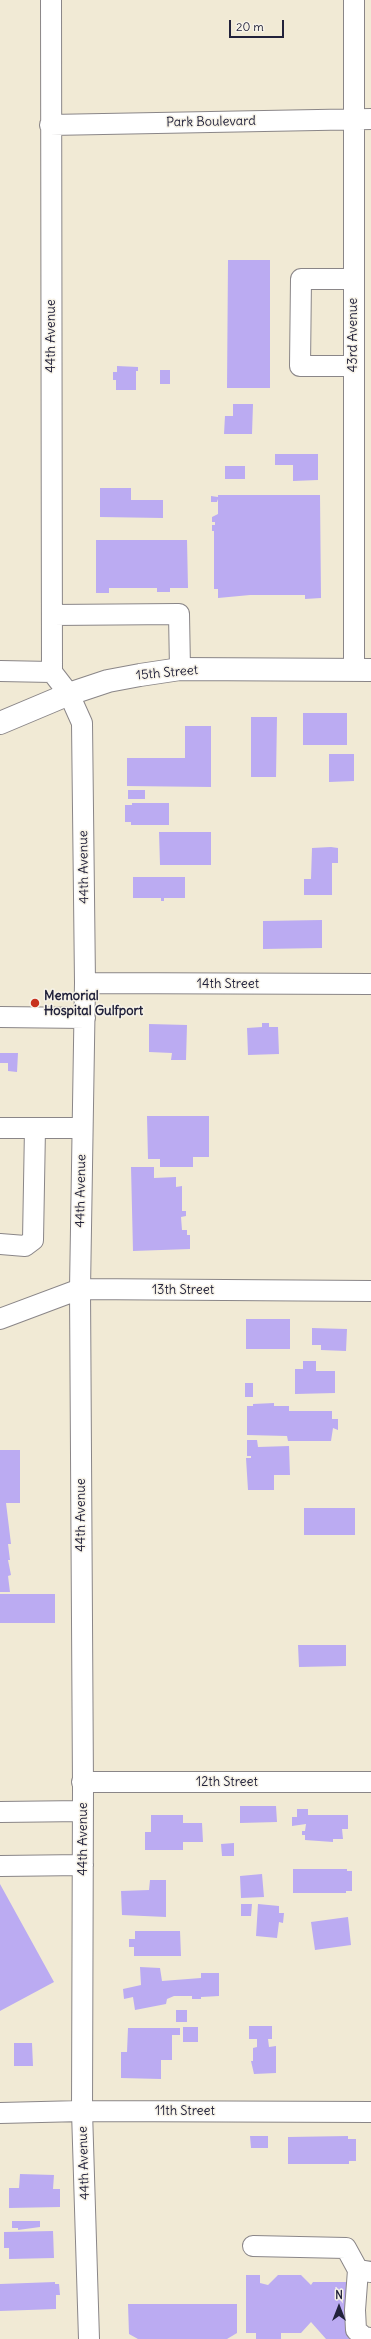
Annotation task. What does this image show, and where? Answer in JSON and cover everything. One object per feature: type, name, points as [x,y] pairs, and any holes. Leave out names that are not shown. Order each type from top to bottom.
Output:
[{"type":"main road","name":"15th Street","points":[[0,723],[69,694],[108,681],[180,669],[362,670]]},
{"type":"street","name":"44th Avenue","points":[[51,0],[52,672]]},
{"type":"street","name":"43rd Avenue","points":[[354,0],[362,119],[353,279],[362,670]]},
{"type":"street","name":"Park Boulevard","points":[[50,125],[362,119]]},
{"type":"street","points":[[353,279],[302,279],[300,366],[354,366]]},
{"type":"street","points":[[52,615],[179,614],[180,669]]},
{"type":"street","points":[[0,671],[52,672],[69,694]]},
{"type":"street","name":"44th Avenue","points":[[69,694],[82,723],[85,983],[80,1290],[83,1811],[82,2111],[89,2339]]},
{"type":"street","name":"14th Street","points":[[85,983],[371,984]]},
{"type":"street","points":[[0,1017],[85,1018]]},
{"type":"street","points":[[0,1128],[82,1128]]},
{"type":"street","points":[[0,1244],[25,1246],[33,1240],[35,1128]]},
{"type":"street","name":"13th Street","points":[[0,1318],[80,1290],[371,1291]]},
{"type":"street","name":"12th Street","points":[[82,1782],[371,1782]]},
{"type":"street","points":[[0,1812],[83,1811]]},
{"type":"street","points":[[0,1866],[83,1865]]},
{"type":"street","name":"11th Street","points":[[0,2113],[82,2111],[371,2112]]},
{"type":"street","points":[[253,2246],[346,2248],[364,2271],[355,2310],[356,2330],[364,2337],[371,2338]]},
{"type":"building","points":[[228,260],[270,260],[270,388],[227,388]]},
{"type":"building","points":[[117,366],[138,367],[138,371],[136,371],[136,390],[116,390],[116,380],[113,380],[113,372],[117,372]]},
{"type":"building","points":[[160,370],[170,370],[170,384],[160,384]]},
{"type":"building","points":[[233,404],[253,404],[252,434],[224,434],[225,416],[233,416]]},
{"type":"building","points":[[275,454],[318,454],[318,480],[293,481],[293,465],[275,465]]},
{"type":"building","points":[[225,466],[245,466],[245,479],[225,479]]},
{"type":"building","points":[[100,488],[131,488],[131,500],[163,500],[163,518],[100,517]]},
{"type":"building","points":[[218,495],[320,495],[321,598],[305,599],[305,595],[250,595],[218,598],[218,589],[214,589],[214,531],[212,531],[212,525],[215,525],[215,522],[212,522],[212,517],[218,514],[218,499],[217,502],[211,502],[211,496],[218,497]]},
{"type":"building","points":[[96,540],[187,540],[188,588],[170,588],[170,592],[157,592],[157,588],[109,588],[109,593],[96,593]]},
{"type":"building","points":[[303,713],[347,713],[347,745],[303,745]]},
{"type":"building","points":[[251,717],[277,717],[276,777],[251,777]]},
{"type":"building","points":[[185,726],[211,726],[211,787],[127,786],[127,758],[185,758]]},
{"type":"building","points":[[329,754],[354,754],[354,781],[329,782]]},
{"type":"building","points":[[128,790],[145,790],[145,799],[128,799]]},
{"type":"building","points":[[132,803],[169,803],[169,825],[131,825],[131,822],[125,822],[125,805],[132,805]]},
{"type":"building","points":[[159,832],[211,832],[211,865],[160,865]]},
{"type":"building","points":[[312,848],[338,848],[338,863],[332,863],[332,895],[304,895],[304,879],[311,879]]},
{"type":"building","points":[[133,877],[185,877],[185,898],[164,898],[164,901],[161,901],[161,898],[133,898]]},
{"type":"building","points":[[322,920],[322,948],[263,949],[263,921]]},
{"type":"building","points":[[262,1023],[269,1023],[269,1027],[278,1027],[279,1054],[248,1055],[247,1028],[262,1027]]},
{"type":"building","points":[[149,1024],[187,1025],[186,1060],[171,1060],[172,1053],[149,1052]]},
{"type":"building","points":[[0,1053],[18,1053],[17,1072],[8,1071],[8,1063],[0,1063]]},
{"type":"building","points":[[147,1116],[209,1116],[209,1157],[193,1157],[193,1167],[160,1167],[160,1159],[148,1159]]},
{"type":"building","points":[[131,1167],[154,1167],[154,1178],[176,1177],[176,1187],[182,1186],[182,1211],[186,1211],[186,1216],[181,1217],[182,1230],[187,1230],[187,1235],[190,1235],[190,1249],[133,1251]]},
{"type":"building","points":[[246,1319],[290,1319],[290,1349],[246,1349]]},
{"type":"building","points":[[312,1328],[347,1329],[346,1351],[321,1350],[321,1345],[312,1345]]},
{"type":"building","points":[[303,1361],[316,1361],[316,1371],[335,1371],[335,1393],[295,1394],[295,1369],[303,1369]]},
{"type":"building","points":[[245,1383],[253,1383],[253,1397],[245,1397]]},
{"type":"building","points":[[274,1403],[274,1406],[289,1406],[289,1411],[332,1411],[332,1419],[338,1419],[338,1430],[333,1428],[331,1441],[288,1441],[287,1436],[247,1435],[247,1406],[253,1406],[253,1404]]},
{"type":"building","points":[[247,1440],[257,1440],[258,1447],[289,1446],[290,1475],[274,1475],[274,1490],[248,1490],[246,1458],[251,1458],[251,1456],[247,1456]]},
{"type":"building","points":[[0,1450],[20,1450],[20,1503],[6,1503],[11,1544],[8,1544],[10,1560],[8,1560],[11,1575],[8,1576],[10,1592],[0,1592]]},
{"type":"building","points":[[304,1508],[355,1508],[355,1535],[304,1535]]},
{"type":"building","points":[[0,1594],[55,1594],[55,1623],[0,1623]]},
{"type":"building","points":[[298,1645],[346,1645],[346,1666],[299,1667]]},
{"type":"building","points":[[240,1806],[276,1806],[277,1822],[240,1823]]},
{"type":"building","points":[[297,1809],[308,1809],[308,1815],[348,1815],[348,1829],[342,1829],[343,1839],[333,1839],[333,1842],[305,1840],[305,1835],[302,1835],[302,1831],[305,1831],[306,1824],[292,1826],[292,1817],[297,1817]]},
{"type":"building","points":[[151,1815],[183,1815],[183,1823],[202,1823],[203,1842],[183,1842],[183,1850],[145,1850],[145,1832],[151,1832]]},
{"type":"building","points":[[234,1843],[234,1856],[222,1856],[221,1844]]},
{"type":"building","points":[[293,1869],[347,1869],[347,1871],[352,1871],[352,1891],[346,1891],[346,1893],[293,1893]]},
{"type":"building","points":[[262,1874],[264,1897],[241,1898],[240,1876]]},
{"type":"building","points":[[150,1880],[166,1880],[166,1917],[122,1915],[121,1891],[149,1890]]},
{"type":"building","points":[[0,1884],[54,1982],[0,2011]]},
{"type":"building","points":[[241,1904],[252,1904],[251,1916],[241,1916]]},
{"type":"building","points":[[258,1904],[279,1906],[279,1913],[284,1913],[283,1923],[279,1922],[277,1938],[256,1936]]},
{"type":"building","points":[[348,1917],[351,1945],[315,1950],[311,1922]]},
{"type":"building","points":[[135,1931],[180,1931],[181,1956],[134,1956],[134,1947],[129,1947],[129,1939],[135,1939]]},
{"type":"building","points":[[140,1967],[160,1968],[162,1981],[201,1978],[201,1973],[219,1973],[219,1996],[192,1999],[192,1996],[174,1996],[167,1999],[166,2004],[135,2010],[133,1997],[124,1999],[123,1989],[141,1985]]},
{"type":"building","points":[[176,2010],[187,2010],[187,2022],[176,2022]]},
{"type":"building","points":[[249,2026],[272,2026],[272,2039],[268,2039],[269,2047],[276,2046],[276,2073],[254,2074],[251,2061],[253,2061],[253,2048],[257,2047],[257,2039],[249,2039]]},
{"type":"building","points":[[183,2027],[198,2027],[198,2042],[183,2042]]},
{"type":"building","points":[[128,2028],[180,2028],[180,2035],[172,2035],[172,2060],[161,2060],[161,2079],[121,2078],[121,2052],[127,2052]]},
{"type":"building","points":[[14,2043],[32,2043],[33,2066],[14,2066]]},
{"type":"building","points":[[250,2136],[268,2136],[268,2148],[251,2148]]},
{"type":"building","points":[[348,2136],[348,2139],[356,2139],[356,2161],[349,2161],[349,2164],[288,2164],[288,2137]]},
{"type":"building","points":[[20,2174],[54,2175],[53,2189],[60,2189],[60,2207],[9,2208],[9,2188],[19,2188]]},
{"type":"building","points":[[12,2221],[40,2221],[40,2227],[18,2230],[18,2228],[12,2228]]},
{"type":"building","points":[[53,2231],[54,2258],[9,2259],[9,2248],[4,2248],[4,2232]]},
{"type":"building","points":[[246,2275],[260,2275],[260,2283],[268,2285],[278,2275],[301,2275],[311,2285],[313,2282],[349,2282],[349,2339],[326,2339],[311,2322],[301,2333],[281,2333],[281,2339],[256,2339],[256,2333],[246,2333]]},
{"type":"building","points":[[55,2282],[55,2284],[59,2284],[60,2295],[56,2295],[56,2309],[0,2311],[0,2284]]},
{"type":"building","points":[[128,2304],[237,2304],[237,2333],[227,2339],[138,2339],[129,2334]]},
{"type":"place","name":"Memorial Hospital Gulfport","points":[[35,1003]]}]
